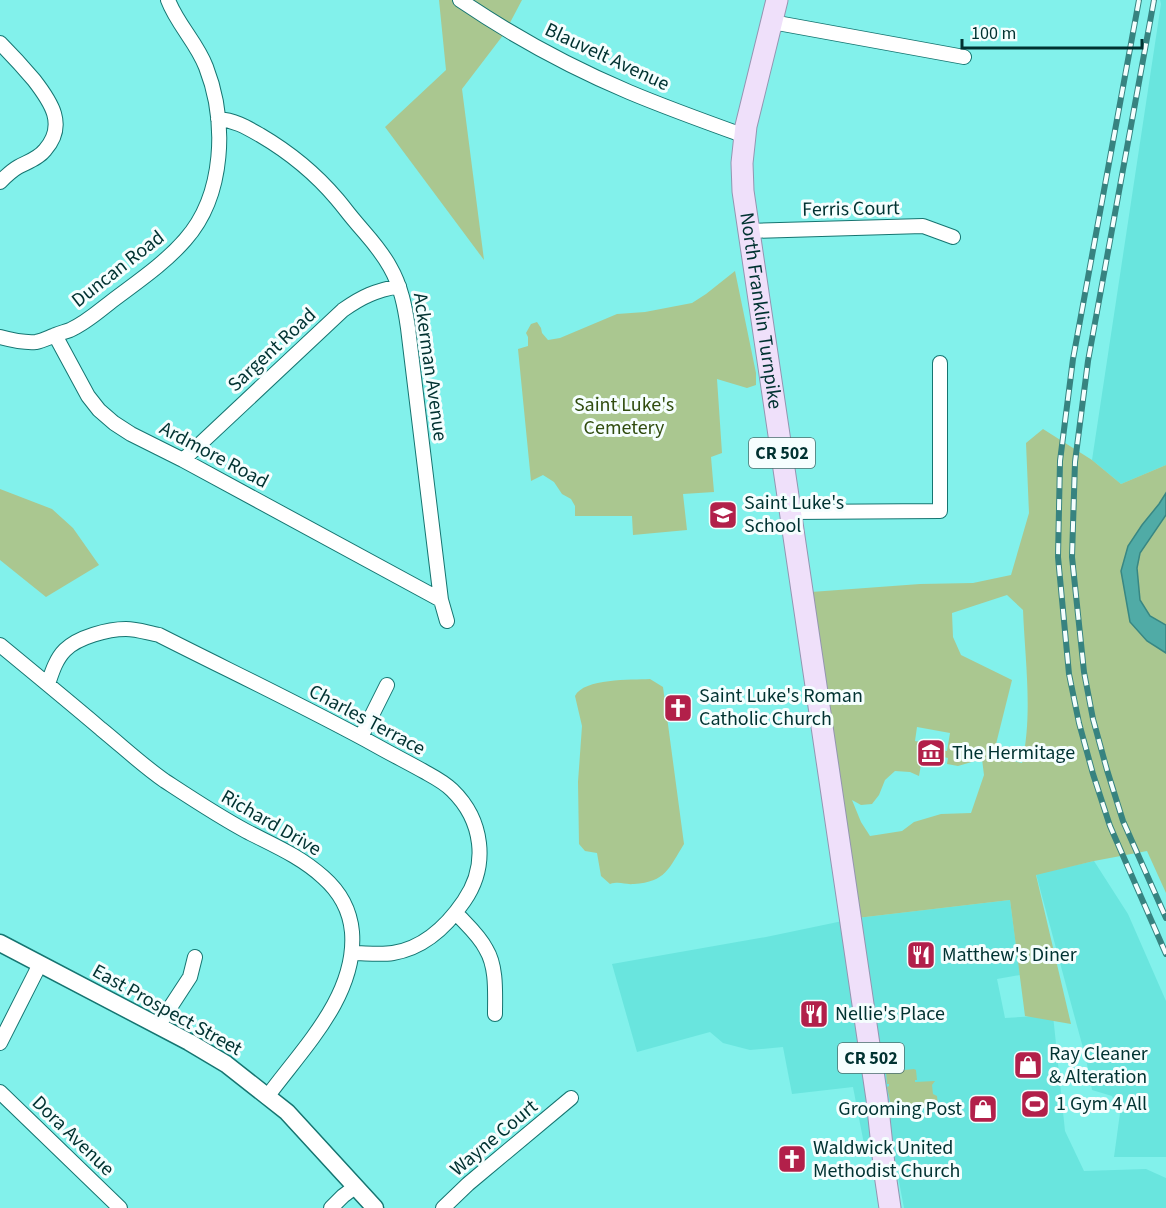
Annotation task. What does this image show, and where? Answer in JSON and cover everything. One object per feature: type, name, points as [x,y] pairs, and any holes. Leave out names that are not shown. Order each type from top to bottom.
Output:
[{"type":"main road","name":"North Franklin Turnpike","points":[[777,0],[752,98],[745,136],[742,163],[743,191],[878,1099],[890,1208]]},
{"type":"street","points":[[168,0],[202,55],[214,93],[218,119]]},
{"type":"street","name":"Blauvelt Avenue","points":[[460,0],[530,43],[579,69],[629,92],[745,136]]},
{"type":"street","points":[[772,22],[964,57]]},
{"type":"street","points":[[0,43],[22,65],[48,98],[55,118],[55,129],[45,151],[36,159],[17,168],[0,182]]},
{"type":"street","name":"Ackerman Avenue","points":[[218,119],[240,124],[271,141],[296,159],[318,178],[379,249],[391,268],[405,307],[441,600],[447,621]]},
{"type":"street","name":"Duncan Road","points":[[55,335],[87,320],[171,255],[187,239],[204,211],[216,180],[219,160],[218,119]]},
{"type":"street","name":"Ferris Court","points":[[749,231],[923,226],[953,237]]},
{"type":"street","name":"Sargent Road","points":[[183,460],[343,310],[358,299],[378,290],[399,286]]},
{"type":"street","points":[[0,337],[37,342],[55,335]]},
{"type":"street","name":"Ardmore Road","points":[[55,335],[88,396],[114,423],[441,600]]},
{"type":"street","points":[[790,512],[940,511],[940,363]]},
{"type":"street","name":"Charles Terrace","points":[[48,684],[58,659],[65,649],[79,641],[104,632],[125,629],[159,635],[361,737],[436,778],[451,789],[473,820],[479,842],[479,865],[476,879],[467,897],[456,913],[437,932],[420,944],[391,953],[352,953]]},
{"type":"street","name":"Richard Drive","points":[[0,645],[162,779],[209,810],[295,855],[326,879],[340,894],[352,930],[352,953],[344,986],[332,1008],[267,1097]]},
{"type":"street","points":[[361,737],[387,685]]},
{"type":"street","points":[[456,913],[487,950],[495,985],[495,1014]]},
{"type":"street","name":"East Prospect Street","points":[[0,944],[189,1042],[226,1064],[287,1112],[375,1208]]},
{"type":"street","points":[[158,1026],[190,977],[195,957]]},
{"type":"street","points":[[0,1043],[40,964]]},
{"type":"street","name":"Dora Avenue","points":[[0,1092],[120,1208]]},
{"type":"street","name":"Wayne Court","points":[[442,1208],[571,1098]]},
{"type":"street","points":[[331,1208],[355,1187]]},
{"type":"shaded area","points":[[1160,0],[1166,0],[1166,465],[1121,484],[1092,460]]},
{"type":"shaded area","points":[[1094,861],[1128,914],[1166,1001],[1166,1157],[1114,1157],[1120,1113],[1112,1096],[1092,1090],[1086,1059],[1036,874]]},
{"type":"shaded area","points":[[1010,900],[1020,975],[997,979],[1005,1018],[1053,1015],[1065,1131],[1084,1171],[1146,1169],[1166,1178],[1166,1208],[904,1208],[892,1145],[864,1144],[853,1087],[792,1094],[783,1047],[750,1050],[723,1043],[710,1032],[637,1052],[612,964],[766,937],[857,918]]},
{"type":"green space","points":[[439,0],[522,0],[504,34],[462,89],[484,260],[385,127],[446,70]]},
{"type":"green space","name":"Saint Luke's Cemetery","points":[[735,271],[756,373],[756,385],[747,388],[717,379],[722,453],[711,457],[714,492],[683,494],[687,530],[633,535],[632,516],[575,516],[575,506],[571,499],[562,494],[554,482],[543,475],[531,481],[518,349],[528,346],[526,333],[531,324],[537,322],[548,340],[560,338],[617,314],[645,312],[692,303]]},
{"type":"green space","points":[[1043,429],[1092,460],[1121,484],[1166,465],[1166,893],[1147,851],[1036,875],[1071,1024],[1025,1016],[1010,900],[857,918],[811,592],[920,584],[973,583],[1011,575],[1029,513],[1026,443]],"holes":[[[1007,595],[1023,610],[1028,706],[1022,763],[993,756],[1012,680],[961,655],[953,637],[952,613]],[[917,727],[950,733],[947,751],[940,750],[939,756],[948,758],[947,764],[958,766],[982,759],[984,775],[971,813],[941,814],[914,822],[902,831],[870,836],[852,800],[861,805],[872,804],[879,795],[885,780],[895,771],[910,772],[919,776],[925,743],[915,741]]]},
{"type":"green space","points":[[0,489],[52,509],[73,528],[99,565],[46,597],[0,560]]},
{"type":"green space","points":[[650,679],[663,687],[684,844],[670,867],[660,877],[645,883],[610,884],[601,876],[597,853],[585,851],[579,844],[578,782],[582,726],[575,696],[580,690],[598,683]]},
{"type":"green space","points":[[914,1069],[917,1080],[915,1082],[935,1081],[932,1085],[933,1094],[937,1096],[938,1106],[892,1110],[886,1072]]},
{"type":"water","points":[[1166,493],[1166,515],[1140,553],[1137,568],[1140,600],[1150,616],[1166,625],[1166,653],[1147,641],[1130,622],[1121,571],[1128,546]]},
{"type":"railway","points":[[1139,0],[1073,359],[1060,461],[1058,557],[1069,674],[1079,723],[1110,826],[1166,954]]},
{"type":"railway","points":[[1154,0],[1088,361],[1075,462],[1072,557],[1084,672],[1093,719],[1123,821],[1166,918]]},
{"type":"place","name":"Saint Luke's School","points":[[723,515]]},
{"type":"place","name":"Saint Luke's Roman Catholic Church","points":[[678,708]]},
{"type":"place","name":"The Hermitage","points":[[931,753]]},
{"type":"place","name":"Matthew's Diner","points":[[921,955]]},
{"type":"place","name":"Nellie's Place","points":[[814,1014]]},
{"type":"place","name":"Ray Cleaner & Alteration","points":[[1028,1065]]},
{"type":"place","name":"1 Gym 4 All","points":[[1035,1104]]},
{"type":"place","name":"Grooming Post","points":[[983,1109]]},
{"type":"place","name":"Waldwick United Methodist Church","points":[[792,1159]]}]
